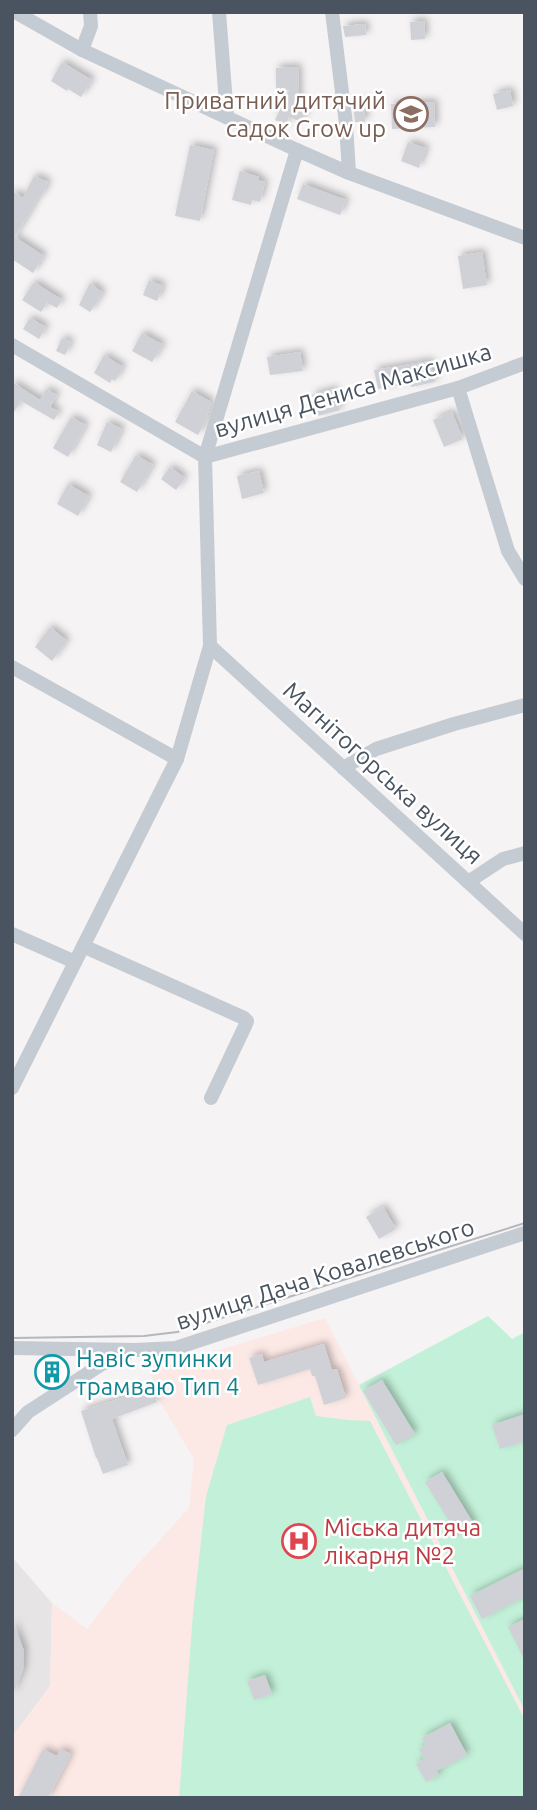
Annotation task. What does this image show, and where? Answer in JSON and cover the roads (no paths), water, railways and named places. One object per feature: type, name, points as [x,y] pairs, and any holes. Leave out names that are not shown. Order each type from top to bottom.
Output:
[{"type":"street","points":[[15,12],[82,50],[297,150],[349,173],[525,238]]},
{"type":"street","points":[[82,50],[91,26],[90,12]]},
{"type":"street","points":[[219,12],[227,117]]},
{"type":"street","points":[[332,12],[346,124],[349,173]]},
{"type":"street","points":[[12,1088],[177,759],[210,646],[205,457],[297,150]]},
{"type":"street","name":"вулиця Дениса Максишка","points":[[12,345],[205,457],[458,388],[525,363]]},
{"type":"street","points":[[458,388],[508,551],[525,579]]},
{"type":"street","name":"Магнітогорська вулиця","points":[[210,646],[525,934]]},
{"type":"street","points":[[12,667],[177,759]]},
{"type":"street","points":[[343,768],[376,749],[454,723],[525,705]]},
{"type":"street","points":[[468,882],[503,859],[525,853]]},
{"type":"street","points":[[12,934],[75,962]]},
{"type":"street","points":[[83,946],[247,1021],[211,1098]]},
{"type":"street","name":"вулиця Дача Ковалевського","points":[[12,1348],[176,1348],[525,1233]]},
{"type":"street","points":[[12,1430],[28,1412],[102,1364],[135,1350]]},
{"type":"tram line","points":[[12,1338],[144,1336],[177,1332],[525,1223]]},
{"type":"place","name":"Приватний дитячий садок Grow up","points":[[411,114]]},
{"type":"place","name":"Навіс зупинки трамваю Тип 4","points":[[52,1372]]},
{"type":"place","name":"Міська дитяча лікарня №2","points":[[299,1541]]}]
